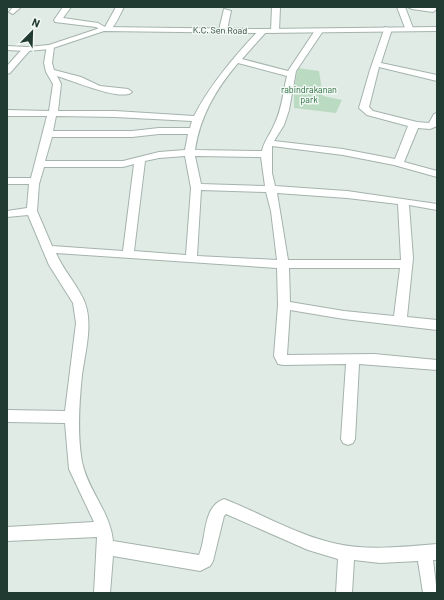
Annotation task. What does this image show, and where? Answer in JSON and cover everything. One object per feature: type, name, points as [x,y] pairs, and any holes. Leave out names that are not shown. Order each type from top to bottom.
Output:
[{"type":"street","points":[[67,7],[58,20],[98,25],[106,29],[120,7]]},
{"type":"street","points":[[275,31],[276,7]]},
{"type":"street","points":[[401,7],[409,28]]},
{"type":"street","points":[[412,7],[433,10],[434,7]]},
{"type":"street","points":[[223,30],[226,11]]},
{"type":"street","name":"K.C. Sen Road","points":[[7,48],[27,49],[50,47],[106,29],[319,31],[409,28],[437,29]]},
{"type":"street","points":[[388,29],[364,105],[366,111],[379,116],[409,122],[414,125],[430,126],[434,124],[437,116]]},
{"type":"street","points":[[191,258],[196,187],[190,154],[193,131],[215,87],[236,60],[263,31]]},
{"type":"street","points":[[319,31],[295,65],[291,74],[284,110],[267,148],[267,173],[276,211],[283,264],[284,305],[280,352],[281,358],[289,360],[353,359],[437,365]]},
{"type":"street","points":[[50,47],[48,63],[50,72],[58,88],[53,114],[32,192],[32,211],[55,265],[79,303],[81,312],[82,323],[71,417],[75,463],[78,474],[100,516],[106,537],[102,593]]},
{"type":"street","points":[[7,71],[27,49]]},
{"type":"street","points":[[236,60],[291,74]]},
{"type":"street","points":[[376,64],[437,78]]},
{"type":"street","points":[[50,72],[78,79],[103,89],[128,92]]},
{"type":"street","points":[[7,113],[115,114],[198,119]]},
{"type":"street","points":[[398,163],[414,125]]},
{"type":"street","points":[[48,134],[132,134],[159,131],[193,131]]},
{"type":"street","points":[[40,164],[123,164],[133,163],[140,159],[164,154],[190,154],[267,148],[350,153],[398,163],[401,166],[437,174]]},
{"type":"street","points":[[128,254],[140,159]]},
{"type":"street","points":[[7,181],[35,181]]},
{"type":"street","points":[[196,187],[271,188],[352,194],[437,207]]},
{"type":"street","points":[[400,321],[406,264],[403,201]]},
{"type":"street","points":[[7,214],[32,211]]},
{"type":"street","points":[[48,249],[283,264],[352,266],[406,264]]},
{"type":"street","points":[[284,305],[344,315],[437,325]]},
{"type":"street","points":[[348,439],[353,359]]},
{"type":"street","points":[[7,416],[71,417]]},
{"type":"street","points":[[105,547],[200,563],[204,561],[207,556],[217,513],[224,506],[314,545],[346,552],[380,554],[430,552]]},
{"type":"street","points":[[7,534],[103,529]]},
{"type":"street","points":[[344,593],[346,552]]},
{"type":"street","points":[[430,552],[425,558],[430,593]]},
{"type":"green space","name":"rabindrakanan park","points":[[298,68],[319,71],[323,96],[342,100],[336,113],[294,108],[294,88]]}]
